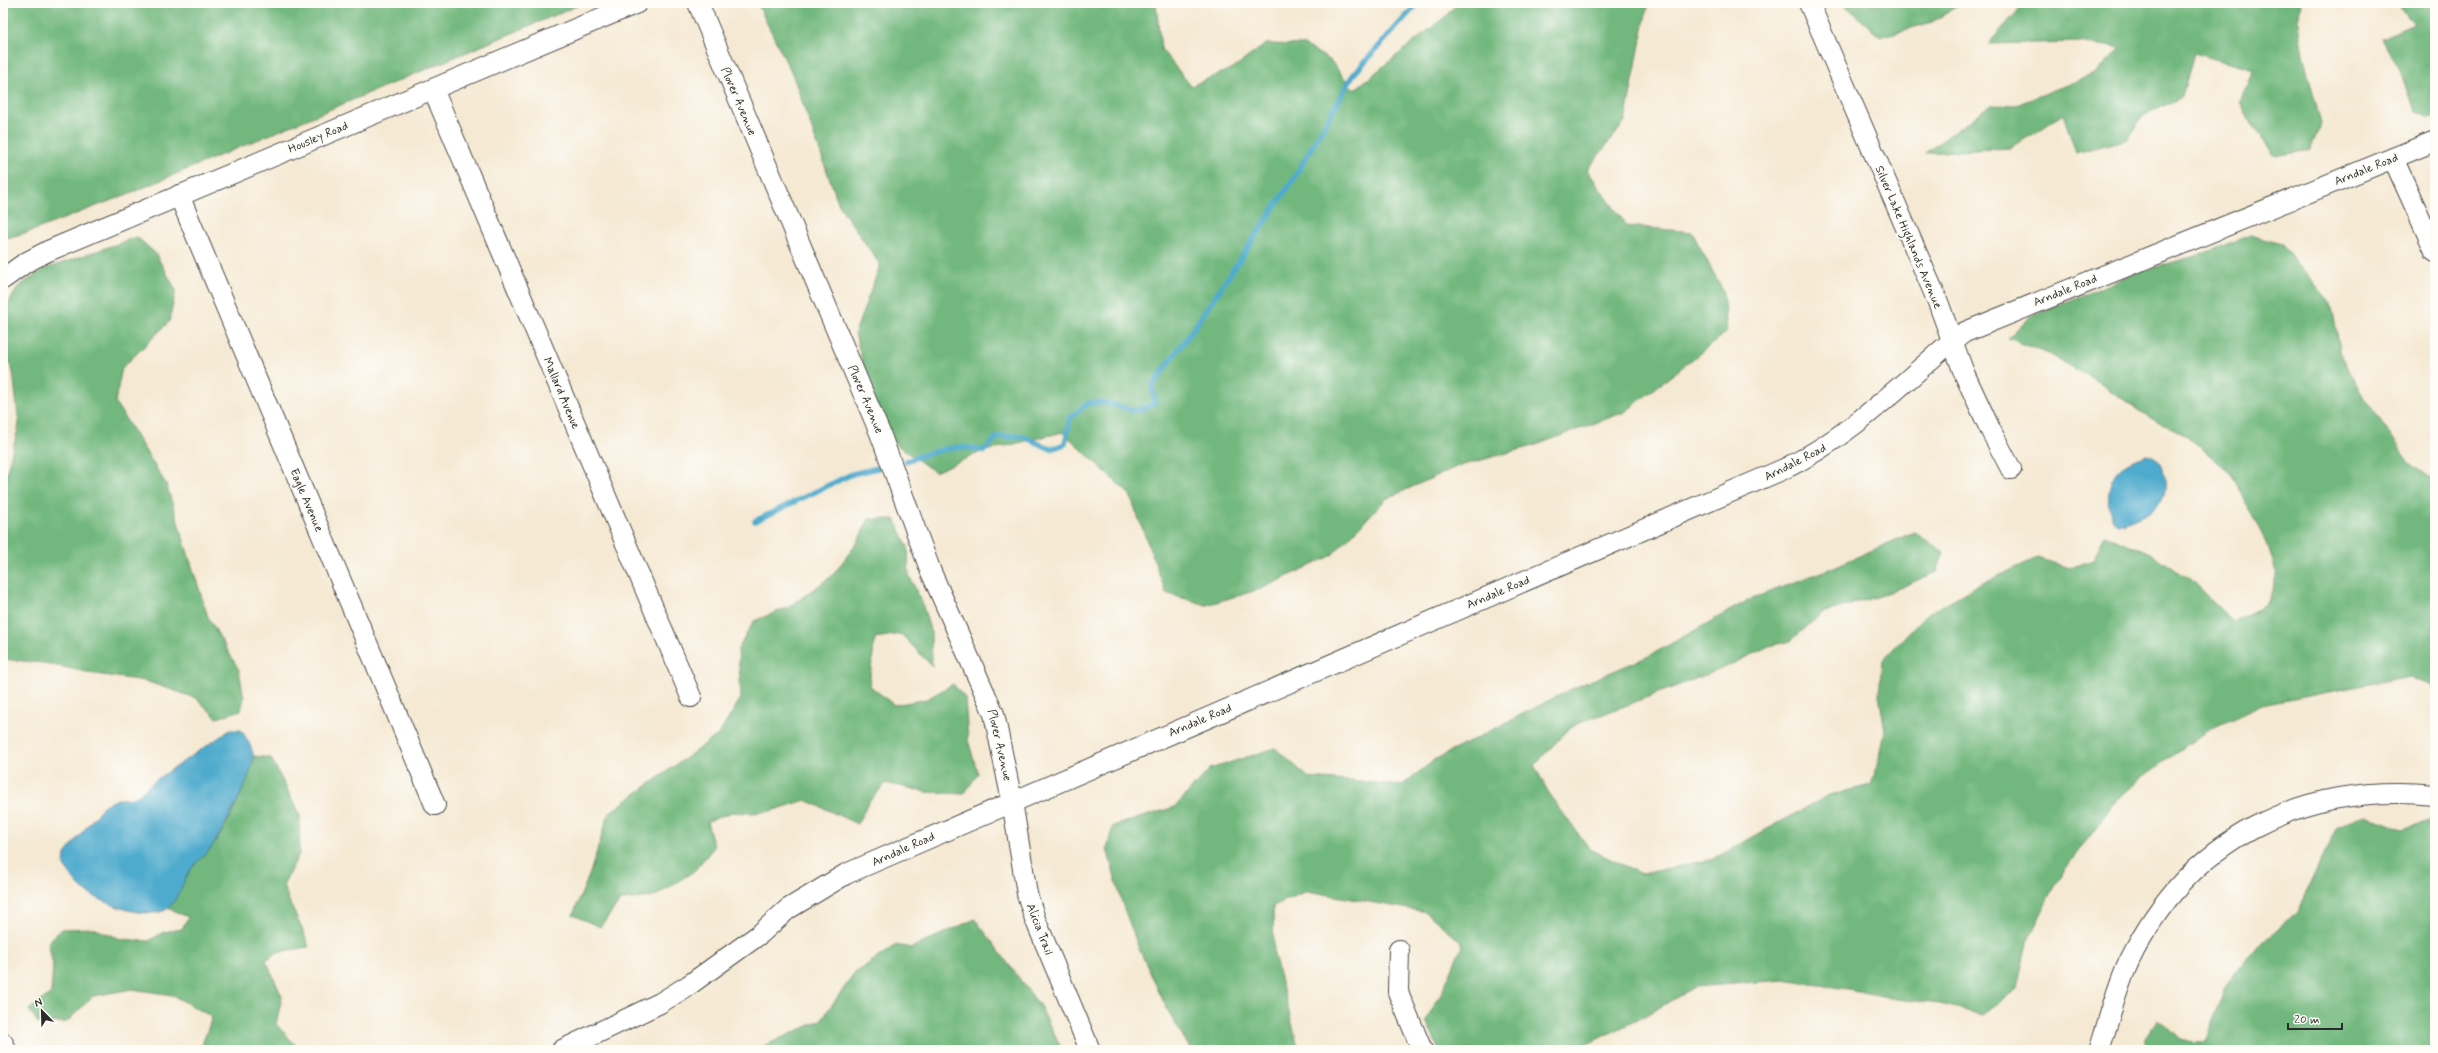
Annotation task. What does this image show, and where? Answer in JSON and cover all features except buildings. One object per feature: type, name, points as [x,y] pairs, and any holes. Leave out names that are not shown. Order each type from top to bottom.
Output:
[{"type":"street","name":"Housley Road","points":[[3,279],[25,263],[48,251],[637,3]]},
{"type":"street","name":"Plover Avenue","points":[[698,3],[880,433],[931,572],[994,714],[1012,801]]},
{"type":"street","name":"Silver Lake Highlands Avenue","points":[[1809,3],[1938,302],[1952,341],[1991,431],[2011,469]]},
{"type":"street","name":"Mallard Avenue","points":[[433,89],[691,697]]},
{"type":"street","name":"Arndale Road","points":[[562,1050],[660,1003],[689,985],[760,934],[788,909],[834,881],[879,859],[1638,533],[1813,455],[1850,429],[1952,341],[1984,323],[2435,142]]},
{"type":"street","points":[[2392,158],[2435,250]]},
{"type":"street","name":"Eagle Avenue","points":[[179,196],[435,805]]},
{"type":"street","points":[[2099,1050],[2123,977],[2150,924],[2181,884],[2211,856],[2239,836],[2268,820],[2299,807],[2333,798],[2368,793],[2402,792],[2435,795]]},
{"type":"street","name":"Alicia Trail","points":[[1012,801],[1027,894],[1035,919],[1090,1050]]},
{"type":"street","points":[[1399,950],[1397,972],[1398,992],[1422,1050]]},
{"type":"street","points":[[3,1043],[6,1050]]},
{"type":"green space","points":[[3,3],[584,3],[133,192],[32,231],[3,239]]},
{"type":"green space","points":[[757,3],[1156,3],[1161,49],[1191,86],[1233,68],[1266,44],[1304,45],[1330,60],[1354,90],[1446,16],[1457,3],[1648,3],[1625,122],[1587,170],[1627,226],[1692,232],[1723,291],[1727,332],[1625,412],[1536,445],[1456,467],[1386,499],[1331,556],[1261,589],[1206,605],[1166,593],[1130,495],[1063,432],[981,452],[935,472],[880,433],[855,333],[880,265],[839,205],[793,76]]},
{"type":"green space","points":[[1843,3],[1963,3],[1932,22],[1880,37]]},
{"type":"green space","points":[[2025,3],[2301,3],[2298,22],[2303,55],[2321,124],[2310,150],[2275,156],[2254,128],[2240,102],[2253,70],[2194,53],[2182,97],[2143,116],[2128,139],[2076,153],[2063,114],[2037,132],[2009,148],[1925,153],[1991,105],[2014,106],[2094,74],[2121,48],[2079,42],[1988,44]]},
{"type":"green space","points":[[2397,3],[2435,3],[2435,118],[2428,119],[2415,111],[2402,73],[2381,38],[2414,24]]},
{"type":"green space","points":[[2250,235],[2281,244],[2331,303],[2341,354],[2360,391],[2410,463],[2435,481],[2435,688],[2410,676],[2262,705],[2205,732],[2141,778],[2113,804],[2071,861],[2053,890],[2027,942],[2017,989],[1983,1014],[1940,1004],[1896,999],[1848,989],[1783,980],[1695,987],[1639,1019],[1575,1050],[1439,1050],[1426,1021],[1440,996],[1463,944],[1426,912],[1307,891],[1273,906],[1274,955],[1299,1050],[1191,1050],[1167,1009],[1140,951],[1123,906],[1107,849],[1113,826],[1175,807],[1210,769],[1275,748],[1309,778],[1402,785],[1436,759],[1569,690],[1649,656],[1747,601],[1834,567],[1914,532],[1944,552],[1937,572],[1880,596],[1822,613],[1791,641],[1769,646],[1724,668],[1572,726],[1534,765],[1551,797],[1590,849],[1642,874],[1713,859],[1829,795],[1871,785],[1881,752],[1885,730],[1879,695],[1882,661],[1924,616],[1976,586],[2037,558],[2070,568],[2093,560],[2105,535],[2147,552],[2190,579],[2232,621],[2265,606],[2277,574],[2267,544],[2231,473],[2187,436],[2149,417],[2095,380],[2051,355],[2008,338],[2029,317],[2142,271],[2202,254]]},
{"type":"green space","points":[[137,237],[155,253],[176,290],[169,322],[122,368],[115,402],[166,484],[208,617],[239,670],[244,698],[241,710],[217,718],[196,698],[145,681],[102,675],[43,663],[3,659],[3,486],[19,425],[13,372],[3,349],[3,312],[18,287],[42,270]]},
{"type":"green space","points":[[869,519],[895,519],[908,547],[909,575],[921,600],[931,633],[932,666],[901,634],[875,638],[869,685],[894,705],[927,699],[953,684],[965,698],[968,740],[978,774],[964,794],[926,792],[886,783],[869,802],[857,824],[806,800],[771,811],[752,813],[732,812],[707,822],[714,847],[694,871],[654,897],[621,900],[600,927],[573,915],[590,873],[609,813],[719,734],[741,698],[738,649],[754,621],[789,607],[832,576],[857,543]]},
{"type":"green space","points":[[253,756],[271,758],[300,816],[299,854],[283,885],[309,947],[278,952],[266,960],[282,997],[276,1024],[300,1050],[194,1050],[202,1045],[212,1017],[172,995],[132,989],[93,996],[67,1022],[38,1023],[29,1010],[51,993],[53,965],[48,942],[62,929],[93,928],[121,939],[149,941],[163,932],[182,929],[188,917],[167,908],[193,866],[210,849],[224,829],[247,779]]},
{"type":"green space","points":[[2365,815],[2403,829],[2432,820],[2435,823],[2435,1050],[2149,1050],[2145,1038],[2159,1019],[2182,1041],[2205,1042],[2225,987],[2250,955],[2298,911],[2336,828]]},
{"type":"green space","points":[[975,919],[1040,1006],[1062,1050],[755,1050],[821,1020],[855,973],[896,945],[911,948]]},
{"type":"water","points":[[2146,455],[2157,459],[2161,464],[2165,480],[2165,492],[2163,497],[2157,506],[2147,514],[2135,520],[2117,525],[2110,514],[2108,498],[2111,483],[2121,467]]},
{"type":"water","points":[[230,730],[241,730],[250,744],[253,754],[253,763],[244,787],[230,816],[209,851],[196,862],[171,905],[167,909],[158,912],[147,913],[135,911],[122,908],[97,898],[79,886],[64,866],[65,854],[104,805],[118,799],[130,799],[139,795],[153,782]]},
{"type":"waterway","points":[[906,461],[945,449],[974,448],[984,451],[997,437],[1022,436],[1051,449],[1065,444],[1070,418],[1088,403],[1107,403],[1136,410],[1148,407],[1155,402],[1152,386],[1198,322],[1293,180],[1353,75],[1418,3]]},
{"type":"waterway","points":[[755,521],[852,474],[878,468]]}]
